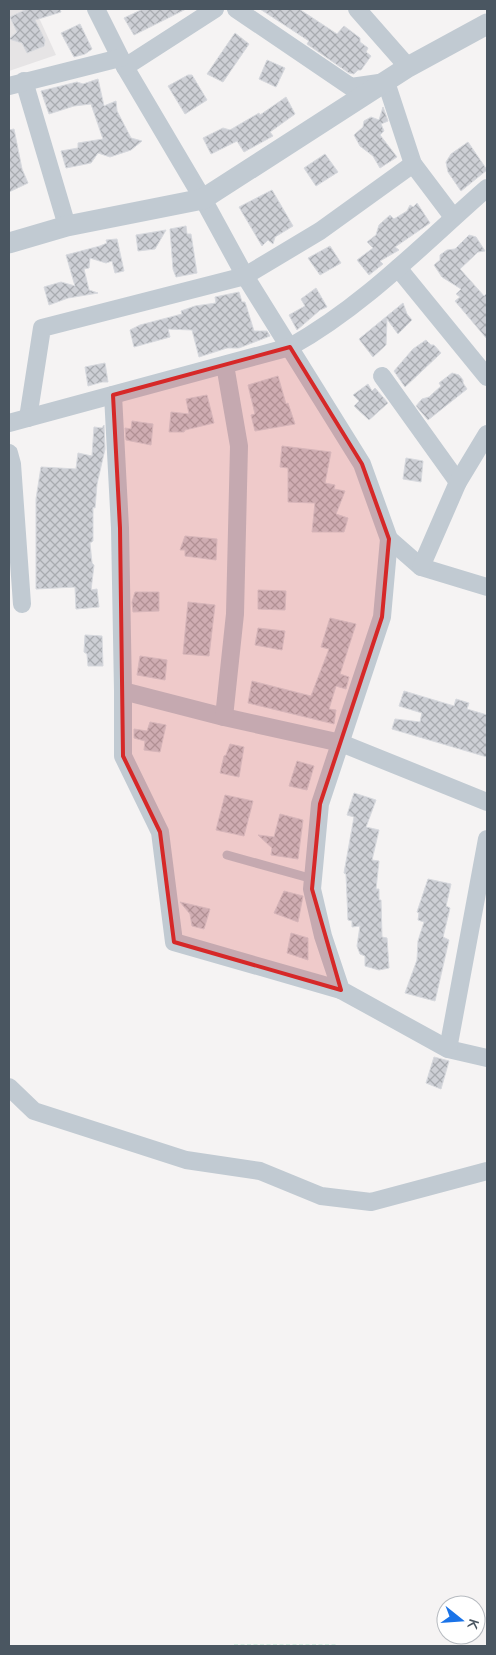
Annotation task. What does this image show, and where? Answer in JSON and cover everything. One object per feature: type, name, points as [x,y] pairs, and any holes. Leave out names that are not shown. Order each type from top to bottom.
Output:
[{"type":"street","points":[[96,9],[123,62],[203,199],[245,276],[362,464],[389,540],[382,618],[320,804],[312,889],[323,936],[341,990]]},
{"type":"street","points":[[236,9],[351,87],[386,82]]},
{"type":"street","points":[[357,9],[408,68]]},
{"type":"street","points":[[67,226],[16,83],[123,62],[205,12]]},
{"type":"street","points":[[9,243],[67,226],[203,199],[408,68],[487,24]]},
{"type":"street","points":[[386,82],[413,164],[453,217]]},
{"type":"street","points":[[28,418],[42,328],[245,276],[320,231],[413,164]]},
{"type":"street","points":[[9,423],[290,347],[323,329],[398,268],[453,217],[486,191]]},
{"type":"street","points":[[398,268],[487,376]]},
{"type":"street","points":[[224,717],[235,614],[239,446],[225,365]]},
{"type":"street","points":[[382,376],[458,482]]},
{"type":"street","points":[[113,395],[120,528],[123,756],[160,832],[174,942],[341,990],[448,1049],[487,1058]]},
{"type":"street","points":[[421,567],[458,482],[487,434]]},
{"type":"street","points":[[9,453],[12,464],[22,604]]},
{"type":"street","points":[[389,540],[421,567],[487,587]]},
{"type":"street","points":[[123,691],[224,717],[341,743],[487,802]]},
{"type":"street","points":[[448,1049],[487,839]]},
{"type":"street","points":[[9,1087],[34,1111],[186,1160],[260,1171],[322,1196],[371,1202],[487,1171]]},
{"type":"lane","points":[[227,855],[313,879]]},
{"type":"path","points":[[234,1646],[336,1646]]},
{"type":"highlighted area","points":[[290,347],[362,464],[389,539],[382,617],[320,804],[312,889],[341,990],[174,942],[160,832],[123,756],[120,528],[113,395]]},
{"type":"shaded area","points":[[9,9],[35,9],[56,55],[9,71]]},
{"type":"building","points":[[27,9],[60,9],[61,12],[35,20],[45,40],[44,46],[27,53],[22,43],[9,39],[17,32],[10,17]]},
{"type":"building","points":[[143,9],[186,9],[134,35],[124,18]]},
{"type":"building","points":[[260,9],[299,9],[337,34],[344,26],[360,38],[360,42],[368,48],[366,52],[371,56],[361,70],[354,74],[349,73],[307,44],[309,41]]},
{"type":"building","points":[[80,24],[92,49],[85,54],[74,57],[61,33]]},
{"type":"building","points":[[235,33],[249,44],[223,82],[207,74]]},
{"type":"building","points":[[267,60],[285,68],[276,87],[259,79]]},
{"type":"building","points":[[188,75],[192,75],[207,100],[185,114],[168,86]]},
{"type":"building","points":[[98,79],[104,106],[116,101],[117,111],[131,138],[142,141],[131,150],[110,157],[98,153],[91,163],[66,168],[61,151],[78,148],[78,143],[103,139],[91,104],[74,106],[49,114],[41,91],[77,82],[83,84]]},
{"type":"building","points":[[286,97],[295,114],[270,132],[273,136],[244,152],[237,141],[211,154],[203,138],[223,128],[230,130],[259,113],[260,115]]},
{"type":"building","points":[[383,107],[388,121],[381,124],[384,131],[380,135],[397,157],[380,168],[373,156],[360,146],[354,135],[363,127],[364,121],[371,117],[379,120]]},
{"type":"building","points":[[14,129],[22,169],[28,183],[9,192],[9,130]]},
{"type":"building","points":[[468,142],[487,170],[461,191],[448,172],[446,162],[451,154]]},
{"type":"building","points":[[325,154],[338,172],[316,186],[304,168]]},
{"type":"building","points":[[272,190],[293,226],[275,237],[273,244],[268,240],[262,246],[239,207]]},
{"type":"building","points":[[417,203],[430,223],[395,247],[399,250],[380,261],[383,264],[369,275],[357,260],[373,248],[367,242],[376,235],[379,225],[390,215],[394,219],[407,211],[410,205],[413,207]]},
{"type":"building","points":[[186,226],[187,234],[191,234],[197,273],[176,277],[173,269],[170,229]]},
{"type":"building","points":[[166,230],[155,249],[138,251],[136,235]]},
{"type":"building","points":[[469,235],[476,237],[485,251],[478,252],[460,269],[484,296],[487,293],[487,339],[455,301],[460,297],[456,294],[461,289],[442,277],[434,265],[440,260],[440,255],[447,250],[455,249]]},
{"type":"building","points":[[117,239],[124,271],[115,273],[112,261],[106,263],[90,258],[89,268],[84,269],[89,290],[98,293],[68,298],[49,305],[44,287],[61,282],[75,286],[66,255],[100,246],[107,243],[106,240]]},
{"type":"building","points":[[330,246],[341,263],[320,275],[308,258]]},
{"type":"building","points":[[316,288],[327,307],[320,310],[297,330],[289,315],[305,306],[301,299]]},
{"type":"building","points":[[239,292],[242,302],[245,302],[254,331],[267,331],[270,336],[239,348],[227,348],[199,357],[192,330],[168,329],[170,337],[134,347],[130,330],[140,325],[182,314],[181,311],[195,306],[216,303],[215,297]]},
{"type":"building","points":[[403,303],[407,314],[412,320],[398,334],[387,319],[386,345],[373,357],[359,339]]},
{"type":"building","points":[[426,340],[441,353],[405,387],[394,371],[413,349]]},
{"type":"building","points":[[105,363],[108,382],[88,386],[85,367]]},
{"type":"building","points":[[452,373],[459,375],[467,389],[428,420],[416,406],[422,399],[429,397],[441,386],[439,383]]},
{"type":"building","points":[[278,376],[286,404],[288,403],[295,424],[255,431],[251,415],[255,414],[248,385]]},
{"type":"building","points":[[368,384],[372,391],[375,388],[388,403],[369,420],[354,406],[359,401],[353,395]]},
{"type":"building","points":[[207,395],[214,423],[185,430],[184,432],[169,432],[171,412],[189,414],[186,399]]},
{"type":"building","points":[[132,421],[153,424],[151,445],[126,440],[125,428],[131,429]]},
{"type":"building","points":[[104,425],[105,449],[97,484],[95,508],[93,507],[93,541],[90,543],[92,563],[94,565],[91,590],[97,589],[99,607],[76,609],[75,587],[36,589],[36,499],[41,467],[76,469],[78,453],[92,456],[94,427],[102,428]]},
{"type":"building","points":[[282,446],[331,452],[325,483],[335,485],[334,489],[345,491],[336,514],[348,518],[344,532],[312,532],[315,503],[288,502],[288,468],[280,467]]},
{"type":"building","points":[[406,458],[423,461],[421,482],[403,479]]},
{"type":"building","points":[[185,536],[217,539],[216,560],[185,556],[185,550],[180,550]]},
{"type":"building","points":[[258,590],[286,591],[285,610],[258,609]]},
{"type":"building","points":[[135,592],[159,592],[159,611],[133,612],[132,602]]},
{"type":"building","points":[[188,602],[215,605],[209,656],[183,654]]},
{"type":"building","points":[[330,618],[356,624],[340,674],[349,677],[346,689],[336,686],[329,709],[336,710],[334,724],[248,703],[252,681],[311,696],[329,649],[321,647]]},
{"type":"building","points":[[258,628],[285,631],[282,650],[255,645]]},
{"type":"building","points":[[85,635],[102,636],[103,666],[88,666],[87,654],[84,652]]},
{"type":"building","points":[[140,656],[167,660],[165,680],[137,675]]},
{"type":"building","points":[[404,691],[454,706],[456,699],[469,703],[467,709],[487,715],[487,757],[392,729],[395,719],[420,722],[422,713],[399,706]]},
{"type":"building","points":[[150,722],[166,725],[160,752],[144,750],[145,741],[134,738],[134,729],[147,731]]},
{"type":"building","points":[[230,744],[244,747],[239,777],[220,773],[224,756]]},
{"type":"building","points":[[297,761],[314,766],[307,790],[289,786]]},
{"type":"building","points":[[354,793],[376,800],[366,827],[379,830],[372,860],[379,861],[376,889],[379,889],[379,900],[381,900],[382,937],[387,938],[389,968],[379,970],[365,966],[365,956],[360,954],[357,946],[360,926],[352,927],[352,921],[348,920],[346,874],[344,873],[354,817],[347,815]]},
{"type":"building","points":[[225,795],[253,801],[244,836],[216,830]]},
{"type":"building","points":[[280,814],[303,820],[298,859],[271,855],[272,848],[258,835],[274,837]]},
{"type":"building","points":[[428,879],[451,884],[446,906],[450,908],[443,937],[449,940],[435,1001],[405,993],[417,960],[418,941],[424,922],[418,920],[419,913],[417,912]]},
{"type":"building","points":[[284,891],[303,896],[298,922],[274,913]]},
{"type":"building","points":[[180,902],[210,909],[204,929],[192,926],[190,914]]},
{"type":"building","points":[[291,933],[308,938],[308,960],[287,953]]},
{"type":"building","points":[[434,1057],[449,1061],[441,1089],[426,1083]]}]
